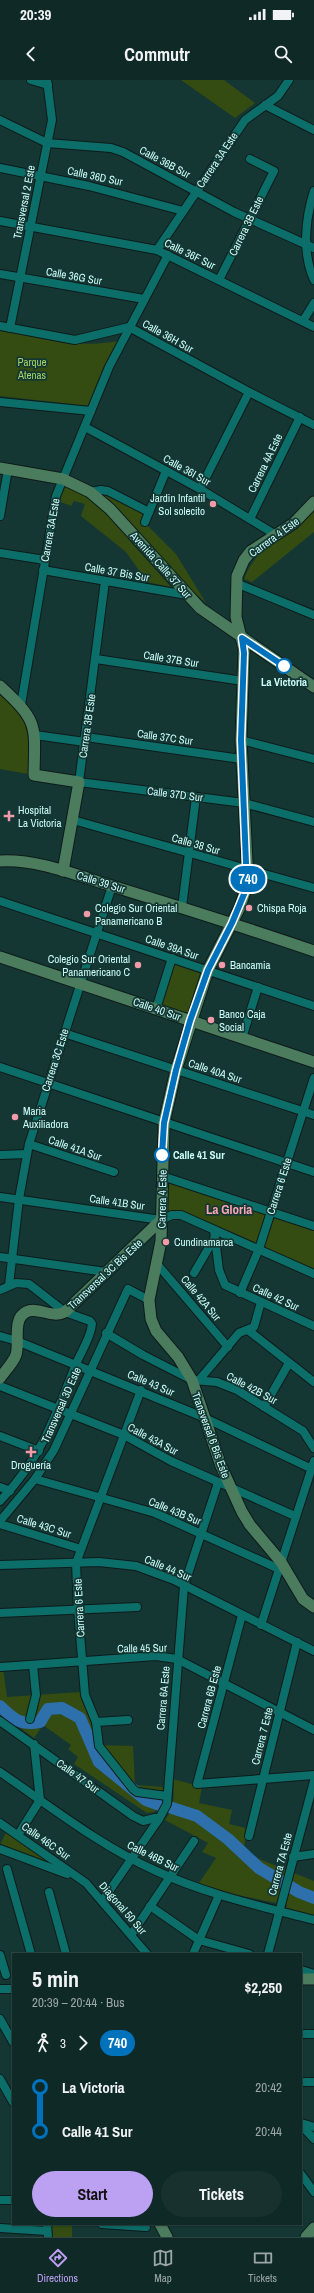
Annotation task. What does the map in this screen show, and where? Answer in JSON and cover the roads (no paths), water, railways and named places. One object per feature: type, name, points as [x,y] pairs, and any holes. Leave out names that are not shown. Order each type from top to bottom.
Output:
[{"type":"street","points":[[31,80],[48,83]]},
{"type":"street","name":"Carrera 3A Este","points":[[157,250],[245,120],[281,93],[289,80]]},
{"type":"street","name":"Transversal 2 Este","points":[[10,328],[52,113],[48,83]]},
{"type":"street","points":[[265,105],[314,130]]},
{"type":"street","name":"Calle 36B Sur","points":[[0,120],[47,143],[117,150],[249,219],[310,246]]},
{"type":"street","name":"Carrera 3B Este","points":[[219,280],[274,171],[250,159]]},
{"type":"street","name":"Calle 36D Sur","points":[[0,168],[136,197],[183,211]]},
{"type":"street","points":[[314,191],[309,212],[310,246],[308,262],[314,280]]},
{"type":"street","name":"Calle 36F Sur","points":[[0,221],[157,250],[314,327]]},
{"type":"street","name":"Carrera 3A Este","points":[[21,705],[56,496],[109,367],[168,255]]},
{"type":"street","name":"Calle 36G Sur","points":[[0,274],[144,299]]},
{"type":"street","points":[[303,322],[314,303]]},
{"type":"street","name":"Calle 36H Sur","points":[[0,326],[75,340],[129,327],[248,392],[314,425]]},
{"type":"street","points":[[200,489],[248,392]]},
{"type":"street","points":[[0,402],[91,411]]},
{"type":"street","name":"Carrera 4A Este","points":[[250,519],[300,417]]},
{"type":"street","name":"Calle 36I Sur","points":[[85,427],[200,489],[276,535]]},
{"type":"street","points":[[0,516],[4,468]]},
{"type":"street","name":"Avenida Calle 37 Sur","points":[[4,468],[63,479],[90,492],[110,509],[187,595],[211,617],[314,687]]},
{"type":"street","points":[[145,522],[166,471]]},
{"type":"street","points":[[90,492],[102,490],[108,491],[149,512]]},
{"type":"street","name":"Carrera 4 Este","points":[[149,1300],[157,1264],[161,1220],[164,1123],[176,1070],[190,1021],[208,970],[232,923],[245,893],[248,870],[241,759],[244,650],[236,617],[236,583],[239,570],[248,555],[299,519],[314,502]]},
{"type":"street","points":[[0,553],[45,560]]},
{"type":"street","name":"Calle 37 Bis Sur","points":[[43,570],[187,595]]},
{"type":"street","name":"Carrera 3B Este","points":[[63,870],[86,740],[105,581]]},
{"type":"street","points":[[236,583],[314,615]]},
{"type":"street","name":"Calle 37B Sur","points":[[96,659],[243,681]]},
{"type":"street","points":[[0,686],[21,705],[33,723],[34,735]]},
{"type":"street","name":"Calle 37C Sur","points":[[34,735],[241,759]]},
{"type":"street","name":"Calle 37D Sur","points":[[34,735],[34,775],[244,803],[314,822]]},
{"type":"street","points":[[241,740],[314,759]]},
{"type":"street","points":[[182,907],[190,854],[196,797]]},
{"type":"street","name":"Calle 38 Sur","points":[[73,820],[314,888]]},
{"type":"street","name":"Calle 39 Sur","points":[[0,861],[28,862],[63,870],[232,923],[314,951]]},
{"type":"street","name":"Carrera 3C Este","points":[[9,1285],[18,1199],[29,1144],[112,886]]},
{"type":"street","name":"Calle 39A Sur","points":[[0,901],[314,1006]]},
{"type":"street","name":"Calle 40 Sur","points":[[0,957],[314,1062]]},
{"type":"street","points":[[156,1009],[172,958]]},
{"type":"street","points":[[242,1038],[258,988]]},
{"type":"street","name":"Calle 40A Sur","points":[[64,1032],[314,1115]]},
{"type":"street","points":[[0,1067],[314,1172]]},
{"type":"street","name":"Carrera 6 Este","points":[[240,1293],[259,1249],[314,1078]]},
{"type":"street","name":"Calle 41A Sur","points":[[29,1144],[114,1172]]},
{"type":"street","points":[[0,1155],[27,1154]]},
{"type":"street","points":[[162,1176],[314,1226]]},
{"type":"street","name":"Calle 41B Sur","points":[[0,1197],[161,1220],[172,1215],[181,1215],[215,1233],[259,1249],[314,1274]]},
{"type":"street","name":"Transversal 3C Bis Este","points":[[65,1312],[161,1220]]},
{"type":"street","points":[[194,1272],[215,1233]]},
{"type":"street","name":"Calle 42 Sur","points":[[215,1233],[220,1275],[228,1287],[314,1326]]},
{"type":"street","points":[[0,1258],[106,1272]]},
{"type":"street","name":"Calle 42A Sur","points":[[157,1264],[228,1347]]},
{"type":"street","points":[[0,1290],[9,1285],[20,1282],[32,1285],[65,1312]]},
{"type":"street","name":"Transversal 3D Este","points":[[0,1521],[41,1471],[63,1432],[106,1332],[128,1289],[149,1300]]},
{"type":"street","name":"Transversal 6 Bis Este","points":[[149,1300],[151,1319],[156,1331],[178,1356],[195,1380],[204,1417],[232,1489],[250,1526],[280,1565],[303,1599],[314,1607]]},
{"type":"street","points":[[195,1380],[240,1333],[254,1327],[261,1302]]},
{"type":"street","points":[[0,1378],[14,1358],[18,1322],[22,1316],[33,1310],[56,1314],[65,1312]]},
{"type":"street","name":"Transversal 3D Este","points":[[0,1501],[10,1491],[32,1462],[60,1409],[75,1365],[92,1324],[90,1321],[65,1312]]},
{"type":"street","points":[[248,1330],[314,1382]]},
{"type":"street","name":"Calle 42B Sur","points":[[106,1332],[143,1355],[195,1380],[227,1385],[304,1431],[314,1448]]},
{"type":"street","name":"Calle 43 Sur","points":[[0,1336],[17,1341],[141,1390],[204,1417],[312,1472]]},
{"type":"street","points":[[264,1407],[289,1363]]},
{"type":"street","name":"Calle 43A Sur","points":[[0,1386],[124,1435],[171,1461],[295,1516]]},
{"type":"street","name":"Carrera 6 Este","points":[[141,1390],[102,1499],[76,1563],[78,1610],[85,1695],[96,1722],[99,1746],[127,1783],[138,1792],[167,1796]]},
{"type":"street","points":[[0,1436],[38,1451]]},
{"type":"street","points":[[32,1462],[41,1471]]},
{"type":"street","points":[[261,1624],[295,1516],[312,1472]]},
{"type":"street","name":"Calle 43B Sur","points":[[35,1479],[155,1513],[280,1565]]},
{"type":"street","name":"Carrera 6A Este","points":[[103,1900],[132,1860],[167,1804],[177,1659],[184,1586],[218,1483]]},
{"type":"street","points":[[0,1487],[10,1491]]},
{"type":"street","name":"Calle 43C Sur","points":[[0,1524],[81,1549]]},
{"type":"street","name":"Calle 44 Sur","points":[[0,1565],[110,1562],[136,1566],[163,1575],[314,1651]]},
{"type":"street","points":[[0,1613],[137,1607]]},
{"type":"street","name":"Carrera 6B Este","points":[[242,1615],[197,1784],[263,1779]]},
{"type":"street","name":"Carrera 7 Este","points":[[248,1836],[297,1642]]},
{"type":"street","name":"Calle 45 Sur","points":[[1,1667],[156,1656],[177,1659],[314,1730]]},
{"type":"street","points":[[30,1720],[36,1695],[33,1665]]},
{"type":"street","points":[[96,1722],[128,1720]]},
{"type":"street","name":"Calle 47 Sur","points":[[0,1721],[134,1816],[143,1821],[155,1818],[159,1819]]},
{"type":"street","points":[[18,1835],[40,1800],[34,1744]]},
{"type":"street","name":"Calle 46B Sur","points":[[0,1772],[132,1860],[169,1877],[219,1895],[314,1920]]},
{"type":"street","points":[[263,1779],[314,1775]]},
{"type":"street","name":"Carrera 7A Este","points":[[268,1953],[282,1896],[314,1781]]},
{"type":"street","name":"Calle 46C Sur","points":[[0,1823],[79,1878]]},
{"type":"street","points":[[131,1934],[194,1841]]},
{"type":"street","points":[[0,1849],[79,1878]]},
{"type":"street","points":[[293,1857],[314,1854]]},
{"type":"street","points":[[7,1869],[31,1953]]},
{"type":"street","name":"Diagonal 50 Sur","points":[[79,1878],[103,1900],[146,1953]]},
{"type":"street","points":[[50,1892],[66,1953]]},
{"type":"street","points":[[192,1953],[219,1895]]},
{"type":"street","points":[[150,1906],[199,1940],[245,1953]]},
{"type":"street","points":[[0,1955],[6,1975]]},
{"type":"street","points":[[302,1970],[314,1974]]},
{"type":"street","points":[[302,1979],[314,1979]]},
{"type":"street","points":[[0,1989],[12,1989]]},
{"type":"street","points":[[0,2019],[12,2040]]},
{"type":"street","points":[[302,2034],[314,2034]]},
{"type":"street","points":[[0,2079],[3,2089],[12,2101]]},
{"type":"street","points":[[302,2082],[314,2082]]},
{"type":"street","points":[[302,2124],[314,2127]]},
{"type":"street","points":[[302,2125],[314,2139]]},
{"type":"street","points":[[302,2175],[314,2192]]},
{"type":"street","points":[[0,2200],[12,2200]]},
{"type":"street","points":[[117,2225],[146,2227]]},
{"type":"street","points":[[160,2226],[167,2237]]},
{"type":"street","points":[[0,2228],[48,2231]]},
{"type":"street","points":[[306,2237],[314,2228]]},
{"type":"waterway","points":[[0,1706],[13,1718],[28,1723],[40,1722],[48,1709],[62,1708],[80,1718],[99,1762],[146,1800],[160,1805]]},
{"type":"waterway","points":[[172,1808],[197,1816],[228,1839],[259,1868],[299,1892],[314,1898]]},
{"type":"place","name":"Jardin Infantil Sol solecito","points":[[213,504]]},
{"type":"place","name":"La Victoria","points":[[284,666]]},
{"type":"place","name":"Hospital La Victoria","points":[[9,816]]},
{"type":"place","name":"Chispa Roja","points":[[249,908]]},
{"type":"place","name":"Colegio Sur Oriental Panamericano B","points":[[87,914]]},
{"type":"place","name":"Colegio Sur Oriental Panamericano C","points":[[138,965]]},
{"type":"place","name":"Bancamia","points":[[222,965]]},
{"type":"place","name":"Banco Caja Social","points":[[211,1020]]},
{"type":"place","name":"Maria Auxiliadora","points":[[15,1117]]},
{"type":"place","name":"Calle 41 Sur","points":[[162,1155]]},
{"type":"place","name":"Cundinamarca","points":[[166,1242]]},
{"type":"place","name":"Droguería","points":[[31,1452]]},
{"type":"district","name":"La Gloria","points":[[229,1209]]},
{"type":"park label","name":"Parque Atenas","points":[[32,368]]}]
